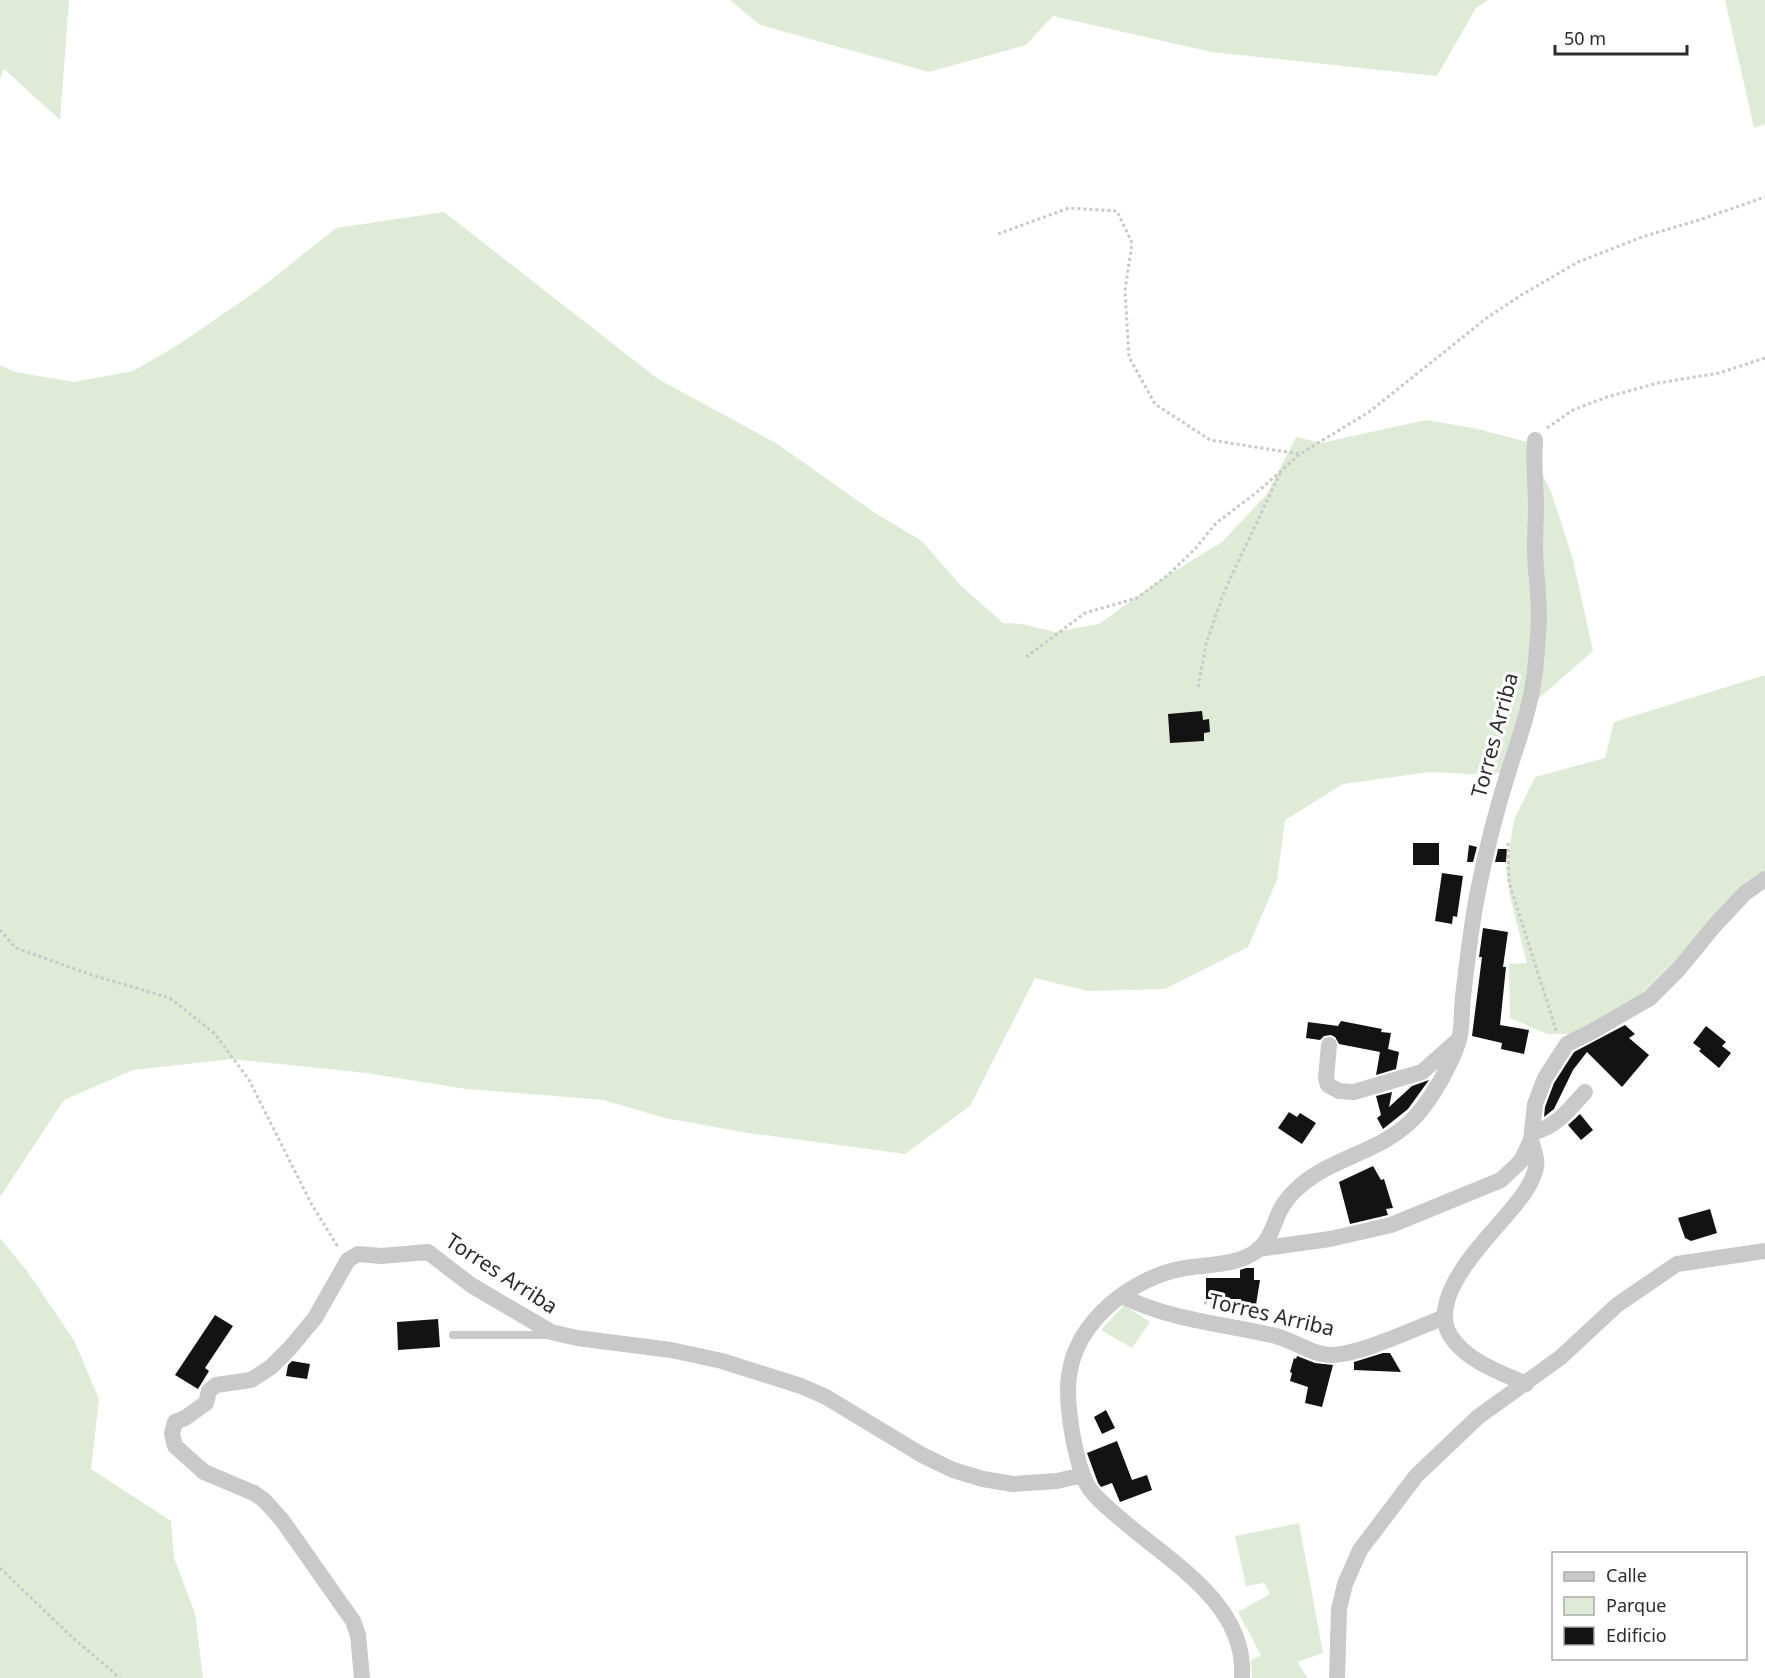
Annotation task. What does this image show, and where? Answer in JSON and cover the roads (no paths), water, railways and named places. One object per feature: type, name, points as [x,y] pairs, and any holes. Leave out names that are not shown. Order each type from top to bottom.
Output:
[{"type":"street","name":"Torres Arriba","points":[[1258,1250],[1274,1228],[1282,1206],[1301,1185],[1332,1167],[1372,1149],[1400,1132],[1418,1114],[1446,1072],[1460,1039],[1469,940],[1478,891],[1500,801],[1530,706],[1536,667],[1539,617],[1533,464],[1535,440]]},
{"type":"street","name":"Torres Arriba","points":[[1242,1678],[1234,1634],[1211,1595],[1196,1580],[1103,1504],[1089,1488],[1083,1475],[1074,1440],[1069,1406],[1069,1373],[1079,1341],[1087,1328],[1097,1315],[1122,1296],[1151,1279],[1180,1269],[1230,1263],[1258,1250],[1330,1239],[1381,1227],[1501,1180],[1521,1161],[1531,1136],[1535,1104],[1545,1078],[1567,1044],[1650,998],[1678,970],[1745,893],[1765,879]]},
{"type":"street","points":[[1329,1045],[1326,1078],[1328,1084],[1340,1091],[1354,1092],[1422,1072],[1460,1039]]},
{"type":"street","points":[[1531,1136],[1543,1131],[1585,1092]]},
{"type":"street","name":"Torres Arriba","points":[[1122,1296],[1136,1304],[1178,1316],[1278,1337],[1331,1355],[1358,1349],[1445,1317],[1445,1305],[1463,1269],[1476,1250],[1522,1196],[1537,1166],[1531,1136]]},
{"type":"street","points":[[1337,1678],[1339,1609],[1344,1584],[1360,1550],[1416,1476],[1478,1417],[1562,1358],[1617,1305],[1677,1264],[1765,1251]]},
{"type":"street","name":"Torres Arriba","points":[[362,1678],[358,1635],[352,1621],[282,1520],[254,1492],[217,1479],[192,1463],[175,1446],[172,1434],[175,1422],[185,1418],[206,1402],[209,1390],[216,1385],[251,1380],[271,1367],[315,1317],[348,1260],[358,1254],[381,1256],[428,1252],[471,1285],[551,1332],[577,1338],[671,1350],[722,1361],[801,1386],[826,1397],[922,1455],[954,1470],[983,1479],[1013,1484],[1036,1484],[1083,1475]]},
{"type":"street","points":[[1445,1317],[1447,1331],[1455,1343],[1475,1359],[1526,1384]]},
{"type":"lane","points":[[453,1335],[562,1335]]}]
